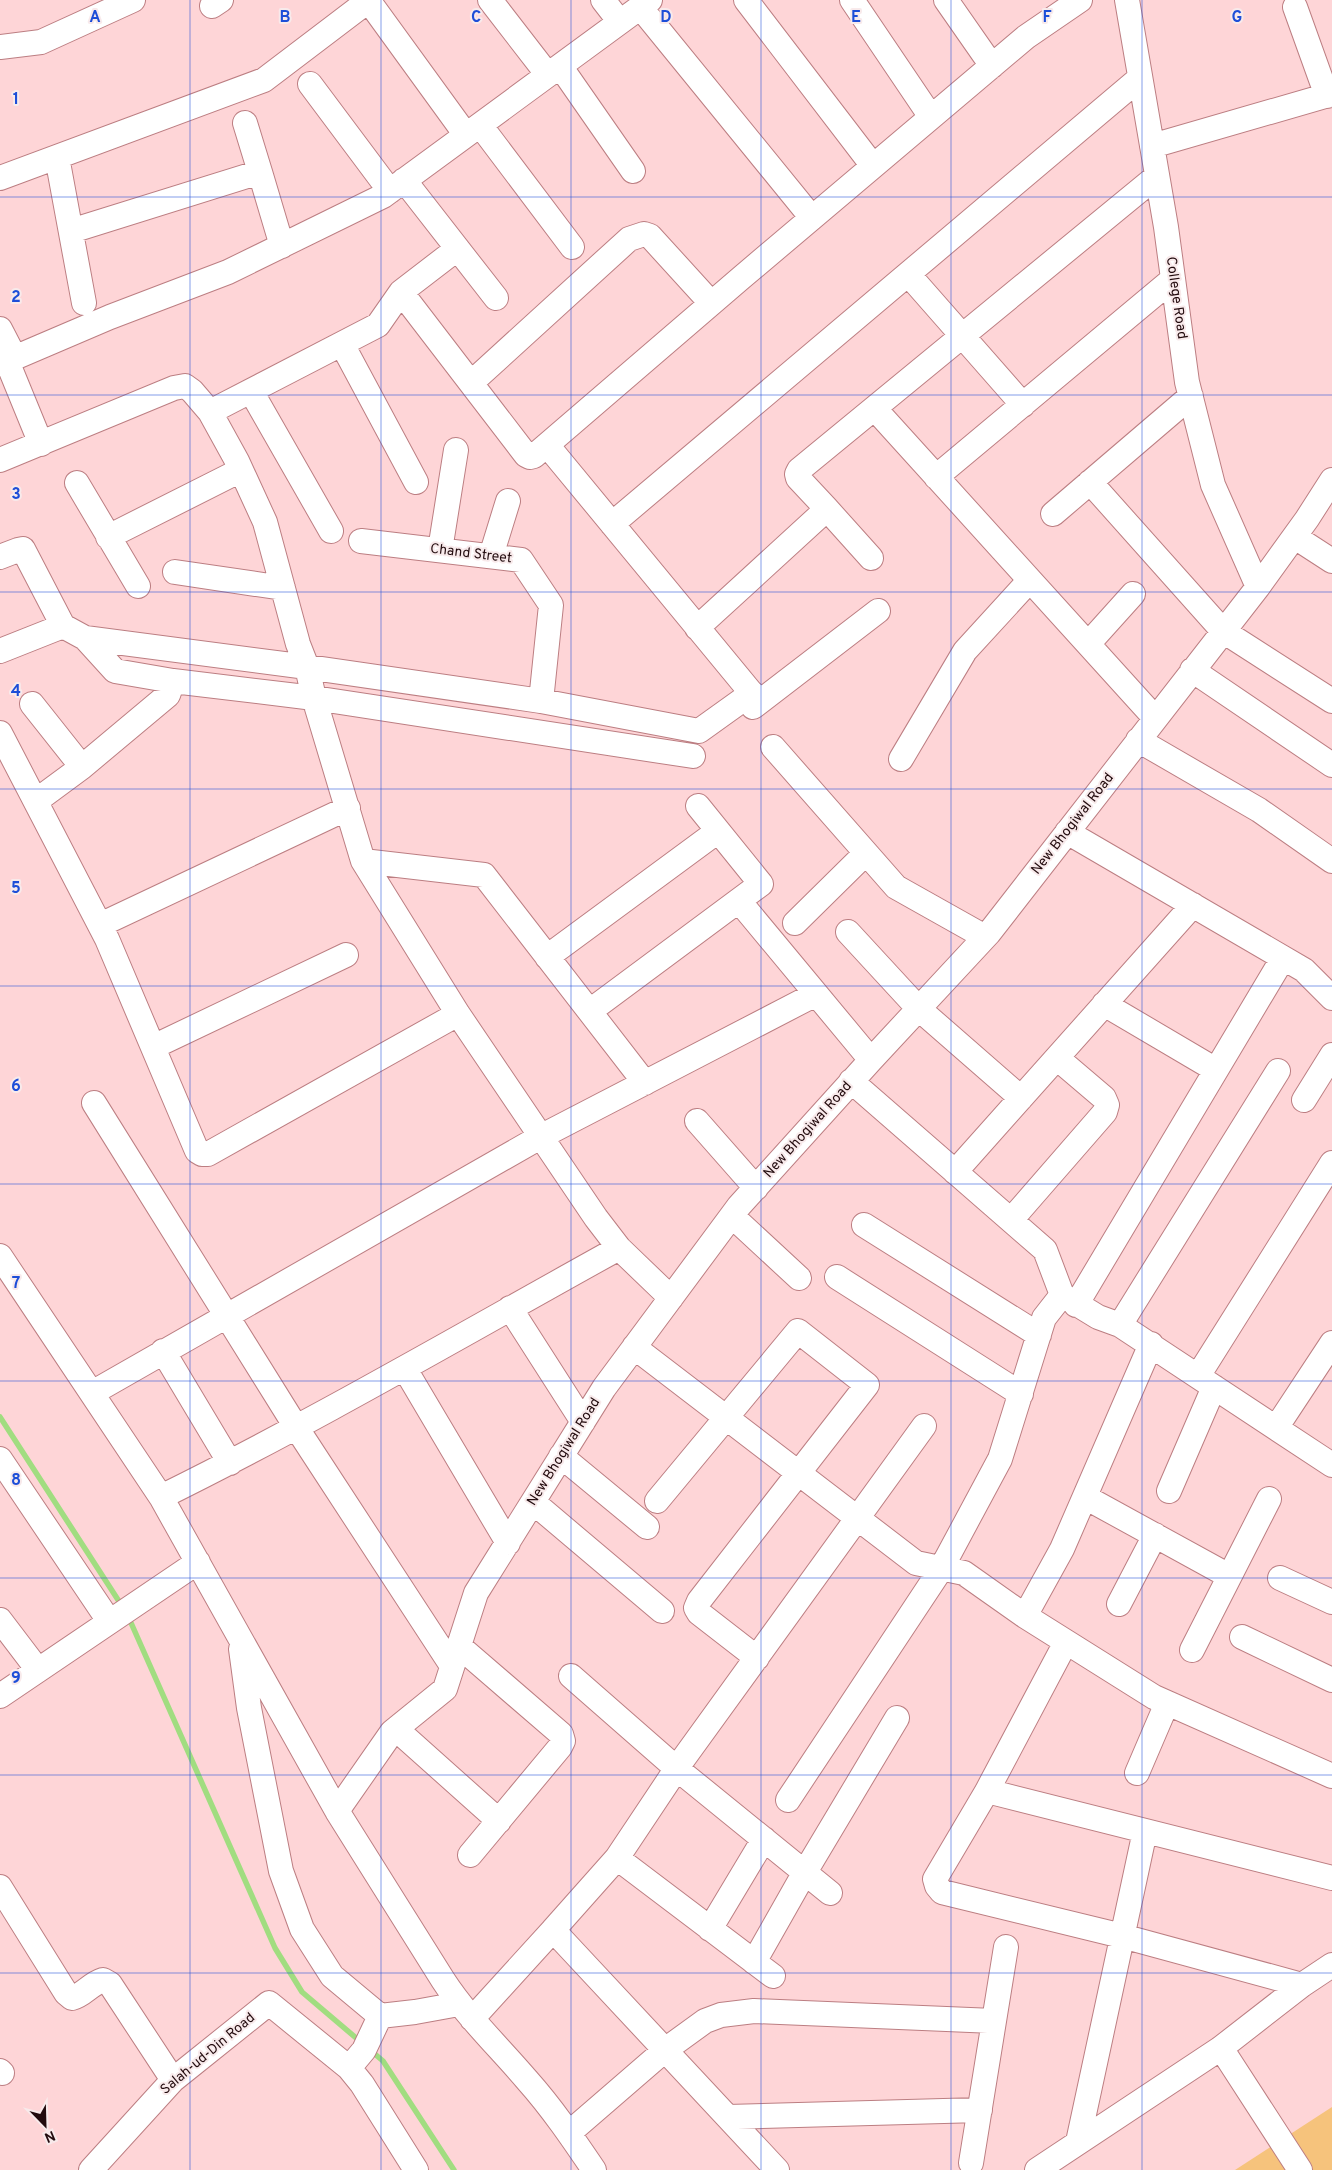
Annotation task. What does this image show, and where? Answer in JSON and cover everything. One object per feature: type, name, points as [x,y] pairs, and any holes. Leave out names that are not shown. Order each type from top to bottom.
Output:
[{"type":"street","points":[[0,47],[41,42],[133,0]]},
{"type":"street","points":[[0,178],[264,80],[368,0],[572,248]]},
{"type":"street","points":[[490,0],[554,70],[633,171]]},
{"type":"street","points":[[603,0],[620,22]]},
{"type":"street","points":[[746,0],[873,166]]},
{"type":"street","points":[[852,0],[932,117]]},
{"type":"street","points":[[946,0],[992,66]]},
{"type":"street","points":[[401,292],[526,455],[534,456],[711,303],[1026,37],[1080,0]]},
{"type":"street","name":"College Road","points":[[1127,0],[1157,176],[1187,382],[1213,485],[1258,587]]},
{"type":"street","points":[[7,361],[110,317],[228,272],[397,186],[620,22],[647,6],[812,218]]},
{"type":"street","points":[[1152,146],[1329,95],[1295,7]]},
{"type":"street","points":[[612,524],[1140,78]]},
{"type":"street","points":[[310,84],[397,186],[458,249],[496,298]]},
{"type":"street","points":[[245,123],[282,246]]},
{"type":"street","points":[[57,157],[84,303]]},
{"type":"street","points":[[71,231],[260,172]]},
{"type":"street","points":[[871,558],[797,474],[799,470],[1157,176]]},
{"type":"street","points":[[471,383],[629,239],[644,234],[650,236],[711,303]]},
{"type":"street","points":[[210,412],[378,325],[401,292],[458,249]]},
{"type":"street","points":[[908,274],[1022,405]]},
{"type":"street","points":[[936,477],[1173,279]]},
{"type":"street","points":[[0,328],[7,361],[41,444]]},
{"type":"street","points":[[342,344],[416,482]]},
{"type":"street","points":[[0,460],[174,388],[185,386],[192,391],[210,412],[241,470],[265,522],[298,644],[307,667],[314,698],[364,861],[458,1014],[596,1218],[619,1248],[671,1298]]},
{"type":"street","points":[[251,391],[331,531]]},
{"type":"street","points":[[1053,514],[1191,396]]},
{"type":"street","points":[[875,409],[1155,718]]},
{"type":"street","points":[[547,445],[697,628],[754,701]]},
{"type":"street","points":[[440,550],[456,450]]},
{"type":"street","points":[[108,537],[241,470]]},
{"type":"street","name":"New Bhogiwal Road","points":[[337,1810],[396,1729],[444,1689],[476,1593],[604,1388],[732,1216],[851,1082],[985,937],[1258,587],[1295,537],[1332,480]]},
{"type":"street","points":[[1090,482],[1224,631],[1332,701]]},
{"type":"street","points":[[78,483],[138,586]]},
{"type":"street","points":[[491,556],[508,501]]},
{"type":"street","points":[[697,628],[827,509]]},
{"type":"street","points":[[1295,537],[1332,561]]},
{"type":"street","name":"Chand Street","points":[[361,541],[520,560],[551,606],[541,701]]},
{"type":"street","points":[[0,557],[24,549],[63,626],[85,638],[115,671],[173,681],[314,698],[693,756]]},
{"type":"street","points":[[175,572],[283,588]]},
{"type":"street","points":[[901,759],[965,651],[1030,580]]},
{"type":"street","points":[[1088,644],[1133,594]]},
{"type":"street","points":[[85,638],[307,667],[541,701],[699,731],[754,701],[878,611]]},
{"type":"street","points":[[0,651],[63,626]]},
{"type":"street","points":[[142,675],[146,646]]},
{"type":"street","points":[[1192,670],[1332,765]]},
{"type":"street","points":[[36,801],[82,767],[168,695],[173,681]]},
{"type":"street","points":[[32,704],[82,767]]},
{"type":"street","points":[[0,733],[100,926],[196,1151],[208,1154],[458,1014]]},
{"type":"street","points":[[1138,740],[1259,810],[1332,861]]},
{"type":"street","points":[[772,747],[896,887],[985,937]]},
{"type":"street","points":[[590,1011],[761,884],[698,806]]},
{"type":"street","points":[[100,926],[348,808]]},
{"type":"street","points":[[547,957],[718,831]]},
{"type":"street","points":[[1067,832],[1304,970],[1332,998]]},
{"type":"street","points":[[795,923],[866,853]]},
{"type":"street","points":[[364,861],[484,875],[645,1083]]},
{"type":"street","points":[[739,901],[871,1060]]},
{"type":"street","points":[[955,1172],[1193,905]]},
{"type":"street","points":[[848,932],[918,1009],[1021,1098]]},
{"type":"street","points":[[153,1047],[346,955]]},
{"type":"street","points":[[788,1800],[941,1568],[1000,1460],[1044,1318],[1069,1300],[1216,1070],[1283,958]]},
{"type":"street","points":[[92,1393],[542,1136],[816,994]]},
{"type":"street","points":[[1104,1004],[1216,1070]]},
{"type":"street","points":[[1304,1100],[1332,1055]]},
{"type":"street","points":[[1010,1220],[1105,1112],[1107,1104],[1104,1098],[1056,1058]]},
{"type":"street","points":[[1120,1325],[1278,1071]]},
{"type":"street","points":[[851,1082],[1045,1250],[1069,1300],[1098,1317],[1120,1325],[1332,1465]]},
{"type":"street","points":[[94,1103],[296,1427],[455,1656],[561,1734],[563,1741],[560,1747],[470,1855]]},
{"type":"street","points":[[696,1121],[756,1188]]},
{"type":"street","points":[[1169,1491],[1206,1382],[1332,1164]]},
{"type":"street","points":[[732,1216],[799,1278]]},
{"type":"street","points":[[864,1225],[1039,1335]]},
{"type":"street","points":[[161,1497],[230,1463],[405,1369],[619,1248]]},
{"type":"street","points":[[0,1256],[161,1497],[337,1810],[466,2011],[528,2081],[569,2133],[594,2170]]},
{"type":"street","points":[[837,1277],[1021,1394]]},
{"type":"street","points":[[510,1308],[583,1422]]},
{"type":"street","points":[[657,1501],[798,1331],[867,1385],[698,1602],[696,1608],[699,1614],[757,1658]]},
{"type":"street","points":[[1276,1428],[1332,1343]]},
{"type":"street","points":[[1025,1616],[1062,1549],[1150,1344]]},
{"type":"street","points":[[634,1347],[916,1563],[964,1573],[1025,1616],[1154,1697],[1332,1776]]},
{"type":"street","points":[[164,1351],[230,1463]]},
{"type":"street","points":[[405,1369],[508,1543]]},
{"type":"street","points":[[239,1637],[249,1708],[280,1871],[302,1929],[332,1976],[380,2016],[415,2012],[466,2011],[553,1930],[617,1858],[676,1768],[924,1426]]},
{"type":"street","points":[[561,1456],[647,1527]]},
{"type":"street","points":[[0,1459],[120,1616]]},
{"type":"street","points":[[1085,1497],[1229,1576]]},
{"type":"street","points":[[1192,1650],[1268,1499]]},
{"type":"street","points":[[533,1502],[662,1611]]},
{"type":"street","points":[[1120,1604],[1155,1536]]},
{"type":"street","points":[[0,1696],[198,1562]]},
{"type":"street","points":[[1280,1578],[1332,1602]]},
{"type":"street","points":[[0,1620],[38,1670]]},
{"type":"street","points":[[1242,1637],[1332,1680]]},
{"type":"street","points":[[1066,1642],[987,1791],[935,1879],[937,1886],[942,1892],[1122,1936],[1302,1985]]},
{"type":"street","points":[[571,1676],[676,1768],[830,1893]]},
{"type":"street","points":[[1137,1774],[1167,1703]]},
{"type":"street","points":[[617,1858],[764,1969],[805,1872],[897,1718]]},
{"type":"street","points":[[396,1729],[498,1821]]},
{"type":"street","points":[[987,1791],[1332,1878]]},
{"type":"street","points":[[1078,2142],[1145,1831]]},
{"type":"street","points":[[710,1928],[764,1839]]},
{"type":"street","points":[[0,1886],[66,1993],[72,1998],[79,1996],[94,1983],[103,1980],[110,1984],[173,2080]]},
{"type":"street","points":[[553,1930],[777,2170]]},
{"type":"street","points":[[971,2163],[1006,1947]]},
{"type":"street","points":[[1037,2170],[1221,2048],[1302,1985],[1332,1966]]},
{"type":"street","name":"Salah-ud-Din Road","points":[[91,2170],[173,2080],[269,2003],[349,2068]]},
{"type":"street","points":[[569,2133],[665,2050],[705,2021],[721,2015],[754,2011],[994,2021]]},
{"type":"street","points":[[380,2016],[364,2050],[349,2068],[362,2084],[416,2170]]},
{"type":"street","points":[[1221,2048],[1300,2170]]},
{"type":"street","points":[[728,2117],[980,2110]]},
{"type":"shaded area","points":[[1332,2107],[1332,2170],[1235,2170]]},
{"type":"waterway","points":[[0,1417],[122,1606]]},
{"type":"waterway","points":[[128,1616],[275,1948],[302,1992],[362,2043]]},
{"type":"waterway","points":[[369,2049],[383,2061],[454,2170]]}]
